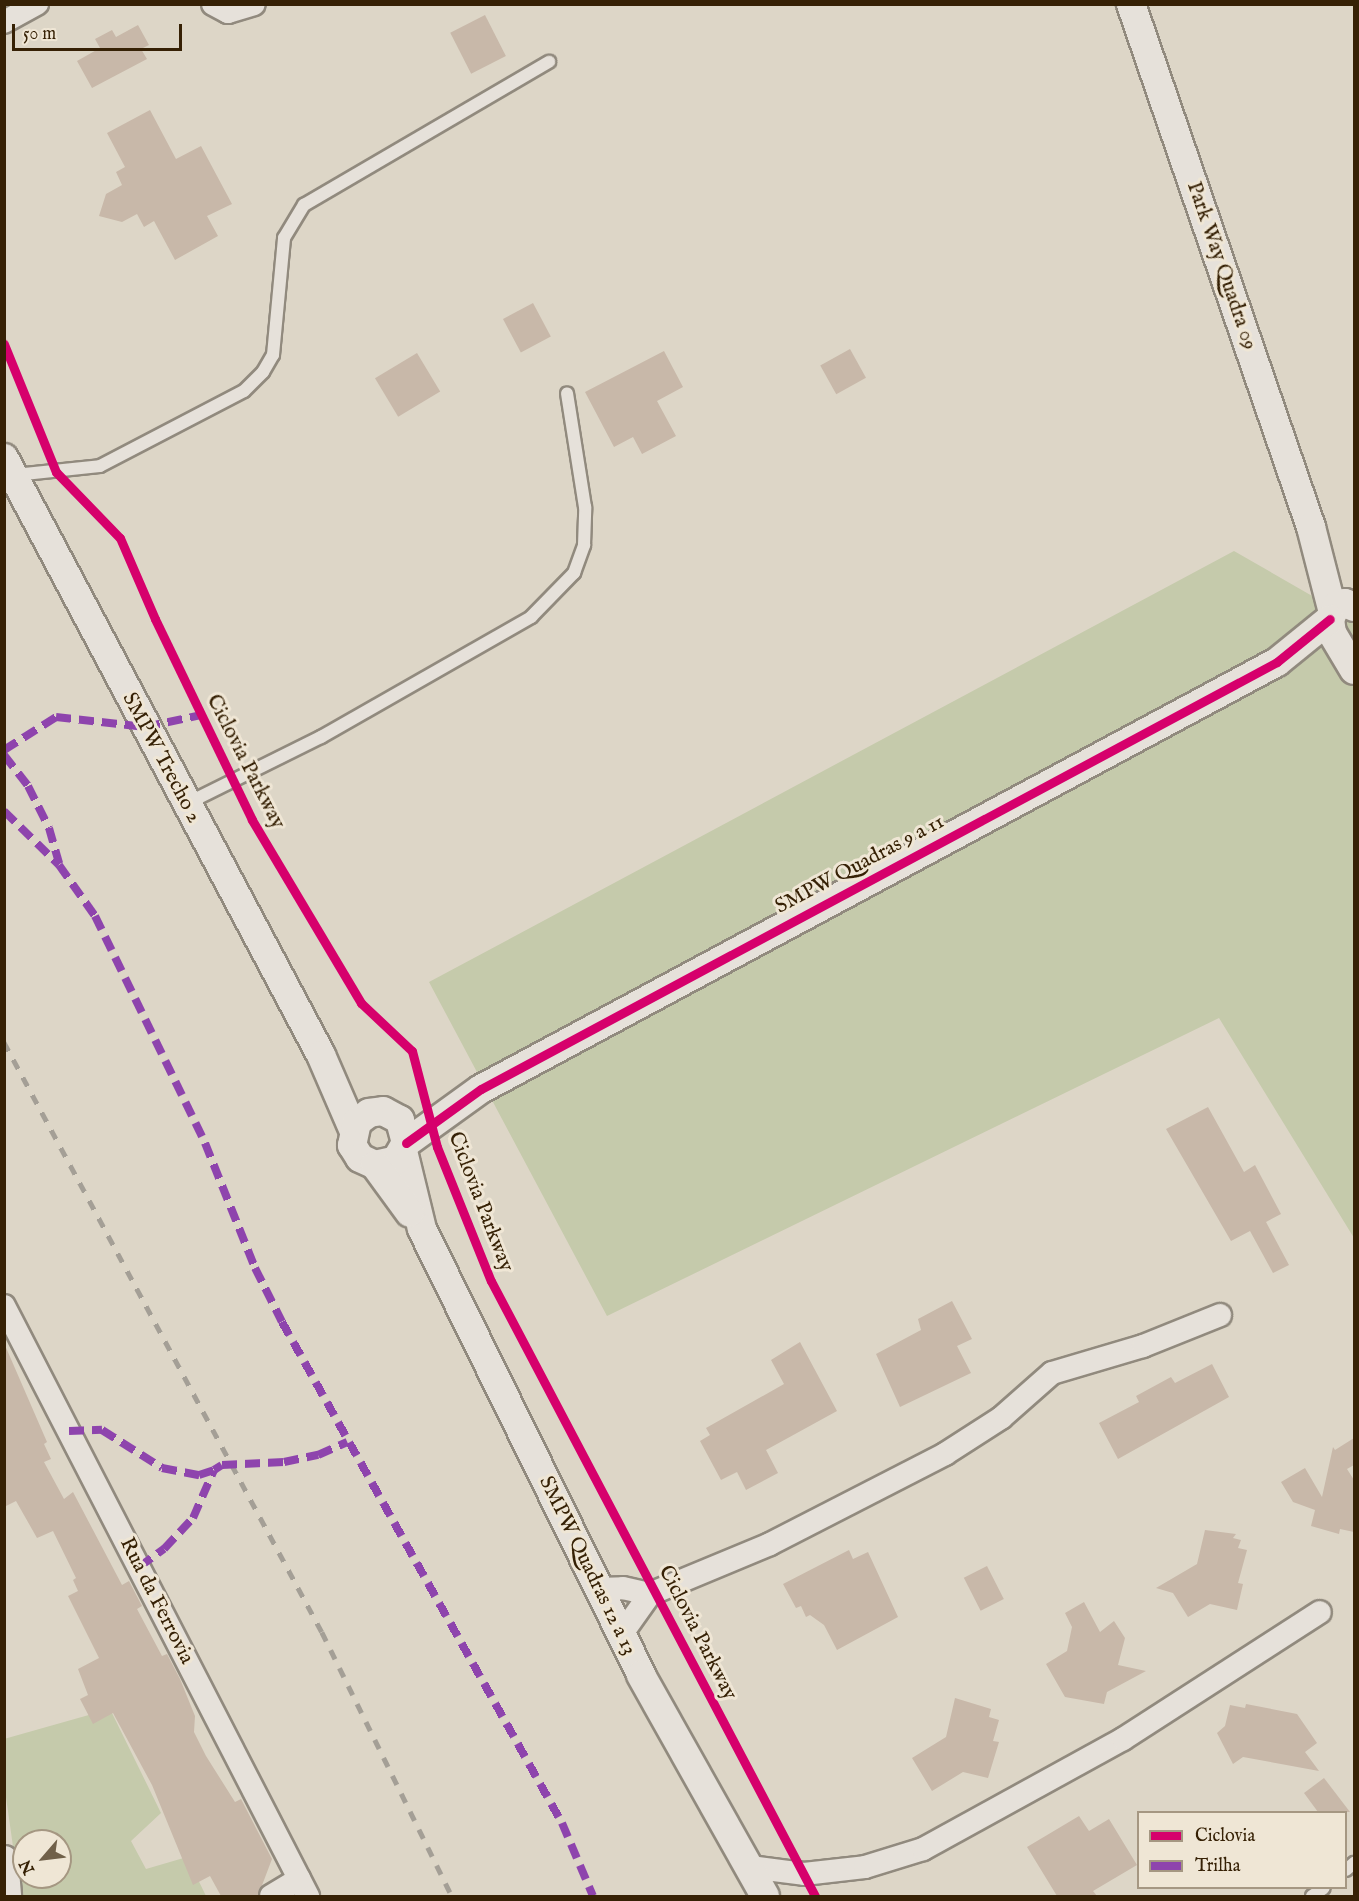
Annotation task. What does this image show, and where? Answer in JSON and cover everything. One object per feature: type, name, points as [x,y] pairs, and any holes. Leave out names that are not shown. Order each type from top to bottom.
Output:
[{"type":"street","points":[[4,22],[37,4]]},
{"type":"street","points":[[213,4],[228,12],[254,4]]},
{"type":"street","name":"Park Way Quadra 09","points":[[1131,4],[1345,632]]},
{"type":"street","name":"SMPW Trecho 2","points":[[9,467],[321,1055]]},
{"type":"street","name":"SMPW Quadras 9 a 11","points":[[404,1147],[481,1089],[1277,662],[1345,632]]},
{"type":"street","points":[[321,1055],[383,1112],[400,1120],[404,1147],[386,1165],[375,1165],[360,1158],[352,1145],[353,1129],[321,1055]]},
{"type":"street","name":"SMPW Quadras 9 a 11","points":[[383,1112],[481,1089]]},
{"type":"street","points":[[353,1129],[362,1116],[383,1112]]},
{"type":"street","name":"SMPW Quadras 12 a 13","points":[[404,1147],[422,1229]]},
{"type":"street","name":"SMPW Quadras 12 a 13","points":[[375,1165],[422,1229],[621,1635],[765,1896]]},
{"type":"street","name":"Rua da Ferrovia","points":[[4,1306],[303,1888]]},
{"type":"street","points":[[621,1635],[650,1594],[770,1544],[886,1487],[1001,1418],[1052,1373],[1143,1346],[1220,1315]]},
{"type":"street","points":[[599,1589],[623,1588],[650,1594]]},
{"type":"street","points":[[750,1867],[804,1874],[865,1866],[924,1849],[1123,1739],[1320,1612]]},
{"type":"street","points":[[271,1896],[303,1888]]},
{"type":"lane","points":[[9,467],[100,466],[244,391],[263,372],[273,355],[284,238],[304,205],[549,63]]},
{"type":"lane","points":[[186,804],[321,737],[531,617],[574,573],[584,545],[585,507],[567,393]]},
{"type":"green space","points":[[1234,551],[1354,620],[1354,1238],[1219,1018],[607,1316],[429,982]]},
{"type":"green space","points":[[110,1709],[161,1813],[131,1841],[146,1869],[187,1857],[206,1896],[20,1896],[19,1889],[72,1889],[72,1829],[12,1829],[12,1839],[5,1790],[4,1739]]},
{"type":"building","points":[[485,15],[506,56],[471,74],[450,33]]},
{"type":"building","points":[[138,25],[149,45],[141,49],[147,59],[92,88],[77,61],[100,48],[95,39],[112,30],[116,37]]},
{"type":"building","points":[[150,110],[176,159],[201,146],[232,204],[207,216],[218,236],[175,260],[154,221],[144,227],[137,214],[122,222],[99,216],[106,194],[122,185],[116,172],[125,167],[107,133]]},
{"type":"building","points":[[533,303],[551,337],[521,353],[503,319]]},
{"type":"building","points":[[850,349],[866,378],[836,394],[820,365]]},
{"type":"building","points":[[664,351],[683,387],[657,401],[676,436],[642,454],[633,437],[614,447],[585,392]]},
{"type":"building","points":[[417,353],[440,392],[398,417],[375,378]]},
{"type":"building","points":[[1208,1107],[1244,1172],[1255,1165],[1281,1214],[1266,1222],[1289,1265],[1273,1273],[1250,1231],[1231,1241],[1166,1129]]},
{"type":"building","points":[[952,1301],[972,1339],[957,1346],[971,1373],[900,1407],[876,1354],[921,1330],[918,1319]]},
{"type":"building","points":[[800,1342],[837,1411],[766,1450],[778,1473],[746,1490],[737,1472],[721,1480],[700,1441],[710,1435],[706,1428],[784,1384],[771,1360]]},
{"type":"building","points":[[4,1343],[47,1442],[44,1444],[51,1459],[44,1462],[64,1499],[73,1492],[122,1585],[129,1581],[142,1606],[137,1609],[162,1656],[167,1654],[180,1679],[195,1716],[194,1732],[206,1756],[235,1802],[241,1799],[272,1859],[258,1896],[221,1896],[210,1876],[193,1885],[152,1785],[113,1713],[93,1724],[80,1699],[88,1695],[78,1669],[99,1658],[68,1596],[78,1591],[73,1580],[76,1578],[53,1531],[37,1538],[16,1501],[4,1507]]},
{"type":"building","points":[[1212,1364],[1229,1397],[1118,1459],[1099,1423],[1139,1402],[1136,1396],[1171,1377],[1175,1383]]},
{"type":"building","points":[[1354,1438],[1354,1465],[1347,1469],[1354,1480],[1354,1532],[1340,1529],[1339,1534],[1311,1526],[1315,1510],[1293,1502],[1281,1482],[1305,1468],[1322,1497],[1333,1447],[1335,1450]]},
{"type":"building","points":[[1205,1530],[1236,1534],[1233,1538],[1241,1540],[1238,1548],[1247,1550],[1238,1583],[1243,1584],[1237,1610],[1210,1604],[1188,1617],[1173,1593],[1156,1588],[1197,1564]]},
{"type":"building","points":[[849,1550],[853,1559],[868,1552],[898,1617],[837,1650],[824,1625],[810,1615],[806,1617],[801,1606],[796,1608],[783,1584]]},
{"type":"building","points":[[987,1566],[1004,1599],[981,1611],[964,1578]]},
{"type":"building","points":[[1084,1602],[1100,1632],[1114,1621],[1125,1638],[1118,1665],[1146,1671],[1107,1692],[1104,1704],[1065,1697],[1046,1664],[1067,1651],[1072,1627],[1065,1613]]},
{"type":"building","points":[[955,1698],[991,1709],[989,1717],[999,1720],[993,1741],[999,1742],[988,1778],[963,1772],[932,1791],[912,1758],[946,1737]]},
{"type":"building","points":[[1246,1704],[1297,1714],[1317,1743],[1305,1752],[1319,1771],[1243,1757],[1233,1764],[1217,1733],[1225,1726],[1230,1705],[1245,1708]]},
{"type":"building","points":[[1324,1778],[1350,1812],[1317,1811],[1304,1793]]},
{"type":"building","points":[[1079,1816],[1089,1831],[1109,1819],[1137,1865],[1093,1891],[1097,1896],[1057,1896],[1027,1847]]},
{"type":"railway","points":[[4,1042],[322,1632],[452,1896]]},
{"type":"marked path","points":[[4,750],[56,717],[145,727],[201,715]]},
{"type":"marked path","points":[[4,755],[28,786],[49,828],[59,864]]},
{"type":"marked path","points":[[4,811],[59,865],[95,916],[205,1143],[255,1268],[282,1322],[562,1823],[593,1896]]},
{"type":"marked path","points":[[69,1431],[102,1430],[162,1468],[199,1475],[214,1470]]},
{"type":"marked path","points":[[139,1567],[164,1549],[193,1518],[214,1470],[222,1465],[284,1462],[318,1455],[347,1442]]},
{"type":"cycle path","name":"Ciclovia Parkway","points":[[4,344],[56,472],[120,538],[155,619],[252,820],[361,1003],[412,1051],[437,1147],[491,1281],[815,1896]]},
{"type":"cycle path","points":[[406,1143],[481,1089],[1277,662],[1330,619]]}]
